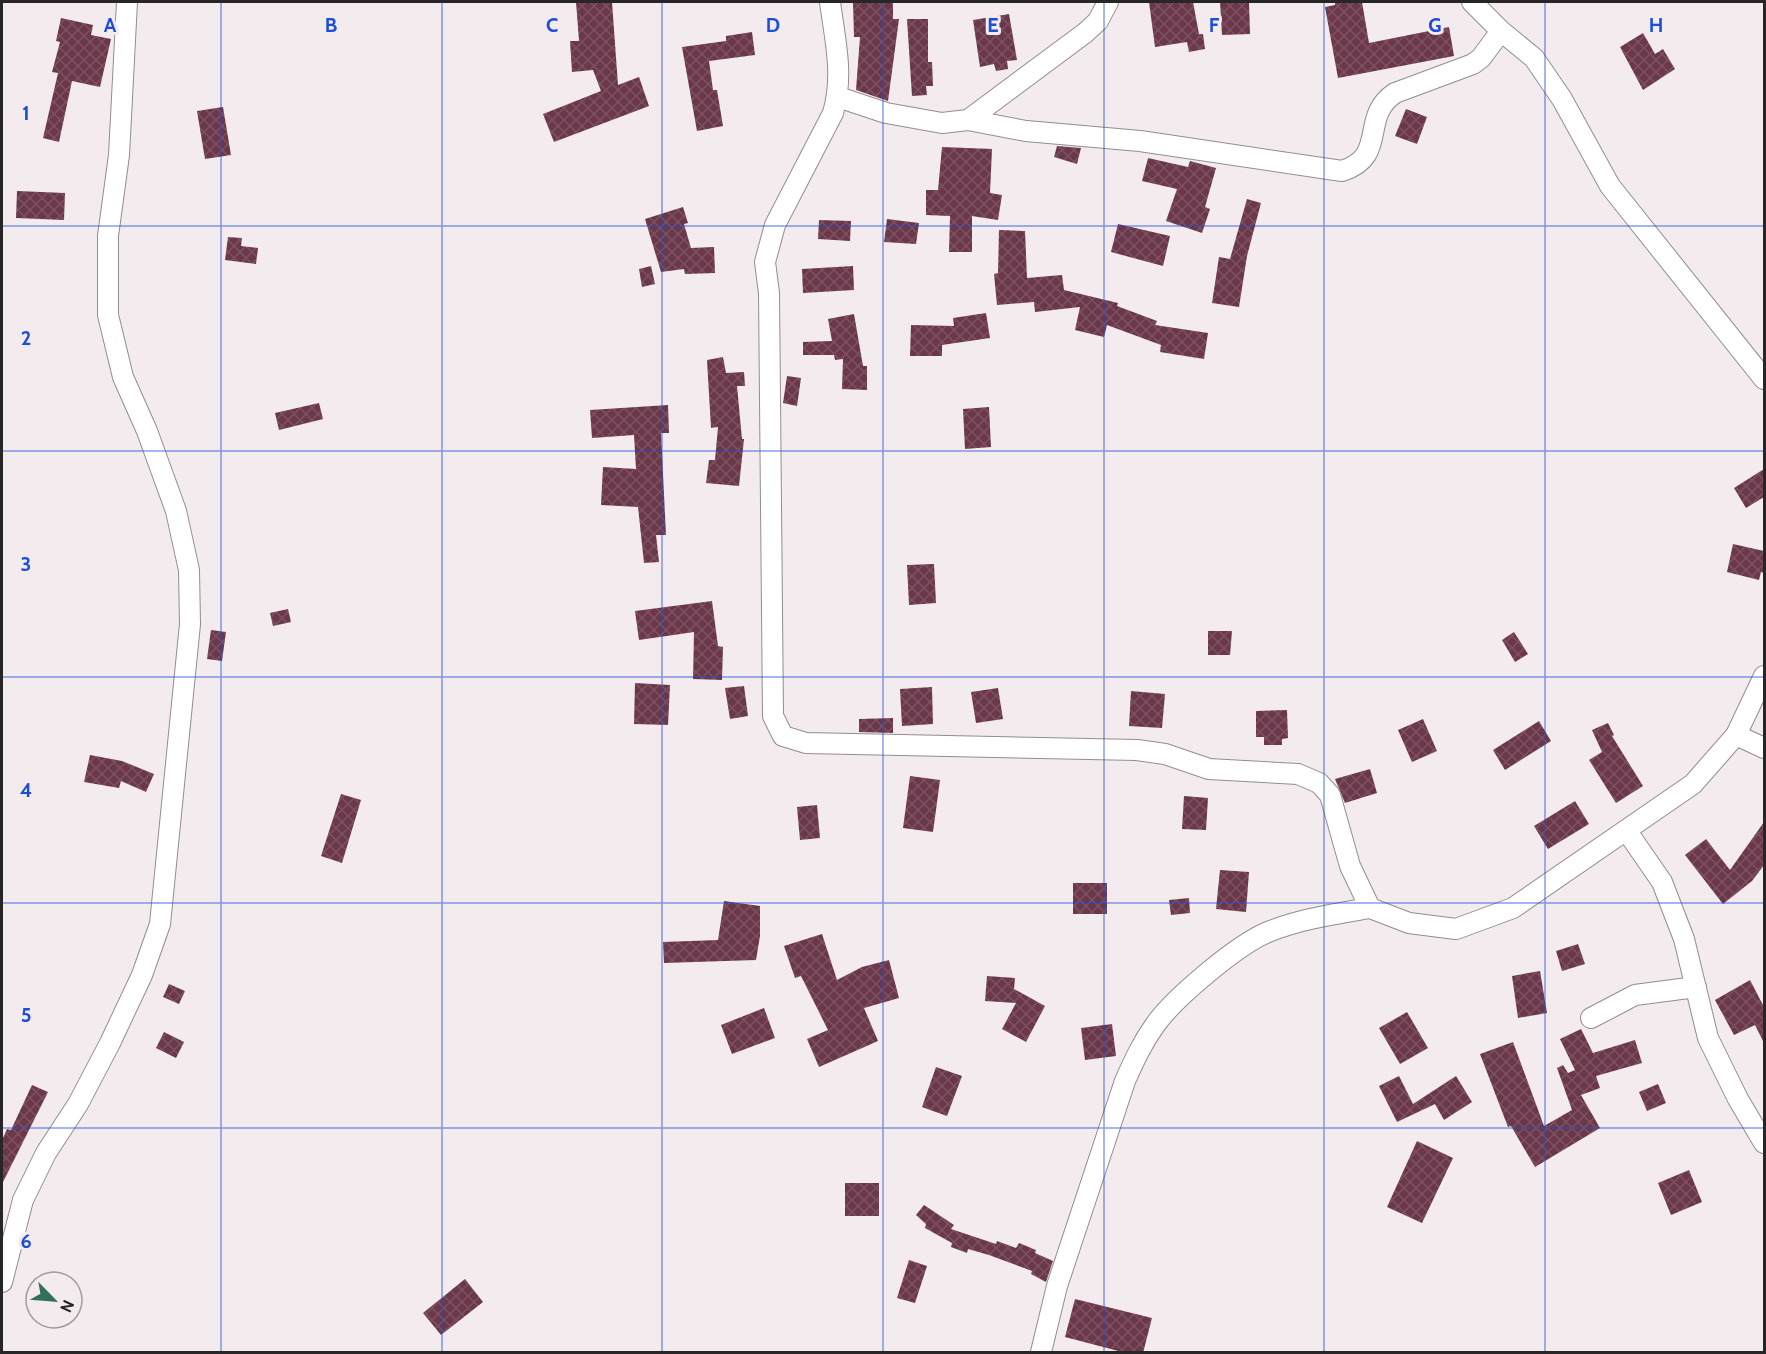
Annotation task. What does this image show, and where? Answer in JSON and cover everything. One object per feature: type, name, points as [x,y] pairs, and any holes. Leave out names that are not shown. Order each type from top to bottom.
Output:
[{"type":"street","points":[[2,1282],[23,1200],[46,1153],[78,1104],[110,1043],[142,975],[160,924],[190,624],[189,570],[176,511],[147,431],[123,377],[108,315],[108,236],[119,155],[127,2]]},
{"type":"street","points":[[830,2],[840,74],[838,97],[833,113],[775,225],[765,262],[769,294],[773,716],[783,736],[807,743],[1137,750],[1165,754],[1209,769],[1298,774],[1319,783],[1330,795],[1350,866],[1370,908]]},
{"type":"street","points":[[968,120],[1085,33],[1098,21],[1108,2]]},
{"type":"street","points":[[1472,2],[1501,31],[1534,58],[1562,99],[1610,186],[1764,379]]},
{"type":"street","points":[[838,97],[886,113],[942,123],[968,120],[1026,131],[1140,141],[1342,171],[1353,168],[1365,159],[1372,146],[1378,110],[1385,100],[1395,93],[1473,64],[1481,58],[1501,31]]},
{"type":"street","points":[[1041,1353],[1057,1286],[1125,1081],[1139,1049],[1157,1022],[1228,957],[1265,933],[1295,922],[1370,908],[1409,923],[1456,929],[1513,908],[1693,784],[1736,735],[1764,676]]},
{"type":"street","points":[[1736,735],[1764,748]]},
{"type":"street","points":[[1626,830],[1662,882],[1684,939],[1708,1038],[1738,1099],[1764,1143]]},
{"type":"street","points":[[1591,1018],[1635,995],[1695,987]]},
{"type":"building","points":[[576,2],[612,2],[618,85],[639,77],[649,106],[554,142],[543,114],[601,91],[593,70],[572,72],[570,41],[579,41]]},
{"type":"building","points":[[853,2],[893,2],[893,19],[899,19],[888,101],[856,90],[860,37],[854,37]]},
{"type":"building","points":[[1149,2],[1193,2],[1199,34],[1203,34],[1205,49],[1189,52],[1187,42],[1155,47]]},
{"type":"building","points":[[1220,2],[1249,2],[1250,34],[1222,35]]},
{"type":"building","points":[[1335,2],[1362,2],[1369,43],[1449,27],[1454,56],[1338,78],[1325,7],[1335,5]]},
{"type":"building","points":[[1009,14],[1017,60],[1007,61],[1008,69],[996,71],[994,64],[980,67],[973,20]]},
{"type":"building","points":[[61,18],[93,25],[91,35],[111,39],[100,87],[72,81],[59,142],[43,138],[58,73],[52,72],[60,42],[56,41]]},
{"type":"building","points":[[907,19],[928,19],[928,62],[932,62],[933,86],[926,86],[927,95],[912,96]]},
{"type":"building","points":[[752,32],[755,55],[709,61],[713,90],[717,90],[723,126],[697,131],[682,47],[726,41],[726,36]]},
{"type":"building","points":[[1643,33],[1655,54],[1663,49],[1675,69],[1643,90],[1620,47]]},
{"type":"building","points":[[223,107],[231,155],[205,159],[197,111]]},
{"type":"building","points":[[1406,109],[1427,117],[1417,144],[1395,136]]},
{"type":"building","points":[[1057,146],[1081,148],[1077,164],[1054,157]]},
{"type":"building","points":[[942,147],[992,149],[990,193],[1002,195],[998,220],[972,216],[972,252],[949,252],[950,216],[926,215],[926,190],[938,190]]},
{"type":"building","points":[[1148,158],[1188,167],[1190,161],[1216,168],[1205,207],[1210,209],[1202,233],[1166,221],[1177,189],[1142,181]]},
{"type":"building","points":[[17,191],[65,193],[64,220],[16,218]]},
{"type":"building","points":[[1247,199],[1261,203],[1247,256],[1239,307],[1212,303],[1219,257],[1230,259]]},
{"type":"building","points":[[683,207],[688,223],[684,224],[691,248],[714,247],[715,273],[685,274],[684,269],[661,272],[645,219]]},
{"type":"building","points":[[887,219],[919,223],[916,244],[884,242]]},
{"type":"building","points":[[819,220],[851,221],[850,241],[818,239]]},
{"type":"building","points":[[1118,224],[1170,236],[1163,266],[1111,252]]},
{"type":"building","points":[[999,230],[1025,231],[1027,278],[1062,275],[1064,290],[1118,303],[1117,306],[1157,321],[1155,325],[1208,333],[1204,359],[1160,352],[1161,345],[1107,325],[1104,337],[1075,330],[1080,307],[1035,312],[1034,302],[997,305],[994,274],[998,273]]},
{"type":"building","points":[[228,237],[242,238],[241,246],[258,248],[256,264],[225,260]]},
{"type":"building","points":[[651,266],[655,284],[642,287],[639,269]]},
{"type":"building","points":[[853,266],[854,290],[803,293],[802,269]]},
{"type":"building","points":[[986,313],[990,338],[942,345],[942,356],[910,356],[911,325],[954,326],[953,318]]},
{"type":"building","points":[[854,314],[863,366],[867,366],[867,390],[842,389],[843,359],[835,360],[834,355],[803,355],[803,342],[832,341],[828,319]]},
{"type":"building","points":[[723,357],[726,373],[744,372],[745,386],[737,386],[742,439],[744,439],[739,486],[706,483],[709,460],[715,460],[718,427],[711,428],[707,360]]},
{"type":"building","points":[[787,376],[801,378],[797,406],[783,403]]},
{"type":"building","points":[[319,403],[323,419],[279,430],[275,413]]},
{"type":"building","points":[[668,405],[669,433],[661,433],[666,535],[656,535],[659,562],[644,563],[638,507],[601,505],[603,467],[636,469],[634,435],[592,438],[590,410]]},
{"type":"building","points":[[989,407],[991,447],[965,449],[963,409]]},
{"type":"building","points":[[1764,469],[1764,497],[1746,508],[1734,488]]},
{"type":"building","points":[[1733,544],[1764,551],[1764,573],[1761,572],[1759,580],[1727,572]]},
{"type":"building","points":[[934,564],[936,603],[909,605],[907,565]]},
{"type":"building","points":[[712,601],[718,646],[723,647],[722,680],[693,679],[694,632],[639,640],[635,611]]},
{"type":"building","points":[[288,609],[291,622],[273,626],[270,613]]},
{"type":"building","points":[[211,630],[226,632],[222,661],[207,659]]},
{"type":"building","points":[[1208,631],[1232,631],[1230,655],[1208,655]]},
{"type":"building","points":[[1514,632],[1528,654],[1515,662],[1502,640]]},
{"type":"building","points":[[635,683],[670,685],[668,725],[634,724]]},
{"type":"building","points":[[744,686],[748,716],[730,719],[725,688]]},
{"type":"building","points":[[932,687],[933,724],[902,726],[900,689]]},
{"type":"building","points":[[998,688],[1003,719],[976,723],[971,692]]},
{"type":"building","points":[[1131,691],[1165,694],[1162,728],[1129,726]]},
{"type":"building","points":[[1287,710],[1288,738],[1282,739],[1282,745],[1264,745],[1264,737],[1256,737],[1256,711]]},
{"type":"building","points":[[893,718],[893,733],[859,732],[859,719]]},
{"type":"building","points":[[1423,719],[1437,751],[1412,762],[1398,730]]},
{"type":"building","points":[[1539,721],[1551,741],[1505,770],[1493,750]]},
{"type":"building","points":[[1608,723],[1614,735],[1612,736],[1643,786],[1616,803],[1589,760],[1602,752],[1592,730]]},
{"type":"building","points":[[90,755],[122,761],[154,774],[146,792],[121,781],[119,788],[84,782]]},
{"type":"building","points":[[1370,769],[1377,793],[1345,803],[1335,779]]},
{"type":"building","points":[[910,776],[940,780],[933,832],[903,828]]},
{"type":"building","points":[[341,794],[361,800],[342,863],[321,856]]},
{"type":"building","points":[[1184,796],[1208,798],[1206,830],[1182,829]]},
{"type":"building","points":[[1575,801],[1589,824],[1548,849],[1534,826]]},
{"type":"building","points":[[817,805],[820,838],[800,840],[797,807]]},
{"type":"building","points":[[1764,822],[1764,865],[1752,881],[1723,904],[1685,855],[1706,839],[1730,870]]},
{"type":"building","points":[[1220,870],[1249,872],[1246,912],[1216,909]]},
{"type":"building","points":[[1073,883],[1107,883],[1107,914],[1073,914]]},
{"type":"building","points":[[1189,898],[1190,913],[1171,915],[1169,900]]},
{"type":"building","points":[[724,901],[760,906],[760,936],[756,960],[664,963],[663,942],[718,940]]},
{"type":"building","points":[[822,934],[837,980],[862,967],[889,960],[899,998],[864,1008],[878,1041],[819,1067],[807,1039],[828,1030],[801,976],[795,978],[784,946]]},
{"type":"building","points":[[1578,944],[1585,964],[1562,971],[1556,951]]},
{"type":"building","points":[[1540,971],[1547,1013],[1518,1018],[1512,976]]},
{"type":"building","points":[[987,976],[1015,978],[1014,989],[1045,1006],[1026,1042],[1002,1029],[1016,1003],[985,1001]]},
{"type":"building","points":[[1750,980],[1764,1007],[1764,1043],[1755,1025],[1734,1035],[1715,1000]]},
{"type":"building","points":[[169,984],[185,991],[179,1004],[163,997]]},
{"type":"building","points":[[764,1008],[775,1038],[732,1054],[721,1025]]},
{"type":"building","points":[[1407,1012],[1428,1048],[1400,1064],[1379,1028]]},
{"type":"building","points":[[1112,1024],[1116,1056],[1085,1060],[1081,1028]]},
{"type":"building","points":[[1581,1029],[1593,1053],[1635,1040],[1642,1063],[1596,1076],[1600,1088],[1581,1095],[1600,1128],[1535,1167],[1511,1126],[1508,1127],[1480,1054],[1513,1042],[1544,1126],[1572,1110],[1557,1068],[1563,1065],[1568,1073],[1575,1070],[1560,1039]]},
{"type":"building","points":[[164,1032],[184,1042],[176,1058],[156,1048]]},
{"type":"building","points":[[936,1067],[962,1076],[947,1116],[922,1107]]},
{"type":"building","points":[[1399,1076],[1413,1104],[1456,1076],[1472,1102],[1444,1120],[1435,1104],[1397,1122],[1379,1086]]},
{"type":"building","points":[[1658,1084],[1666,1103],[1647,1111],[1639,1092]]},
{"type":"building","points":[[32,1085],[48,1092],[2,1184],[2,1140],[7,1129],[11,1130]]},
{"type":"building","points":[[1417,1141],[1453,1158],[1422,1223],[1387,1207]]},
{"type":"building","points":[[1689,1170],[1702,1202],[1671,1215],[1658,1183]]},
{"type":"building","points":[[845,1183],[879,1183],[879,1216],[845,1216]]},
{"type":"building","points":[[924,1205],[954,1225],[951,1229],[996,1244],[997,1241],[1016,1248],[1019,1243],[1036,1250],[1035,1253],[1053,1261],[1046,1282],[1031,1274],[1032,1271],[989,1255],[968,1249],[967,1253],[951,1247],[952,1243],[925,1228],[926,1224],[916,1215]]},
{"type":"building","points":[[909,1260],[927,1266],[915,1303],[897,1298]]},
{"type":"building","points":[[465,1279],[483,1302],[441,1335],[423,1313]]},
{"type":"building","points":[[1075,1299],[1152,1318],[1143,1353],[1126,1353],[1065,1337]]}]
